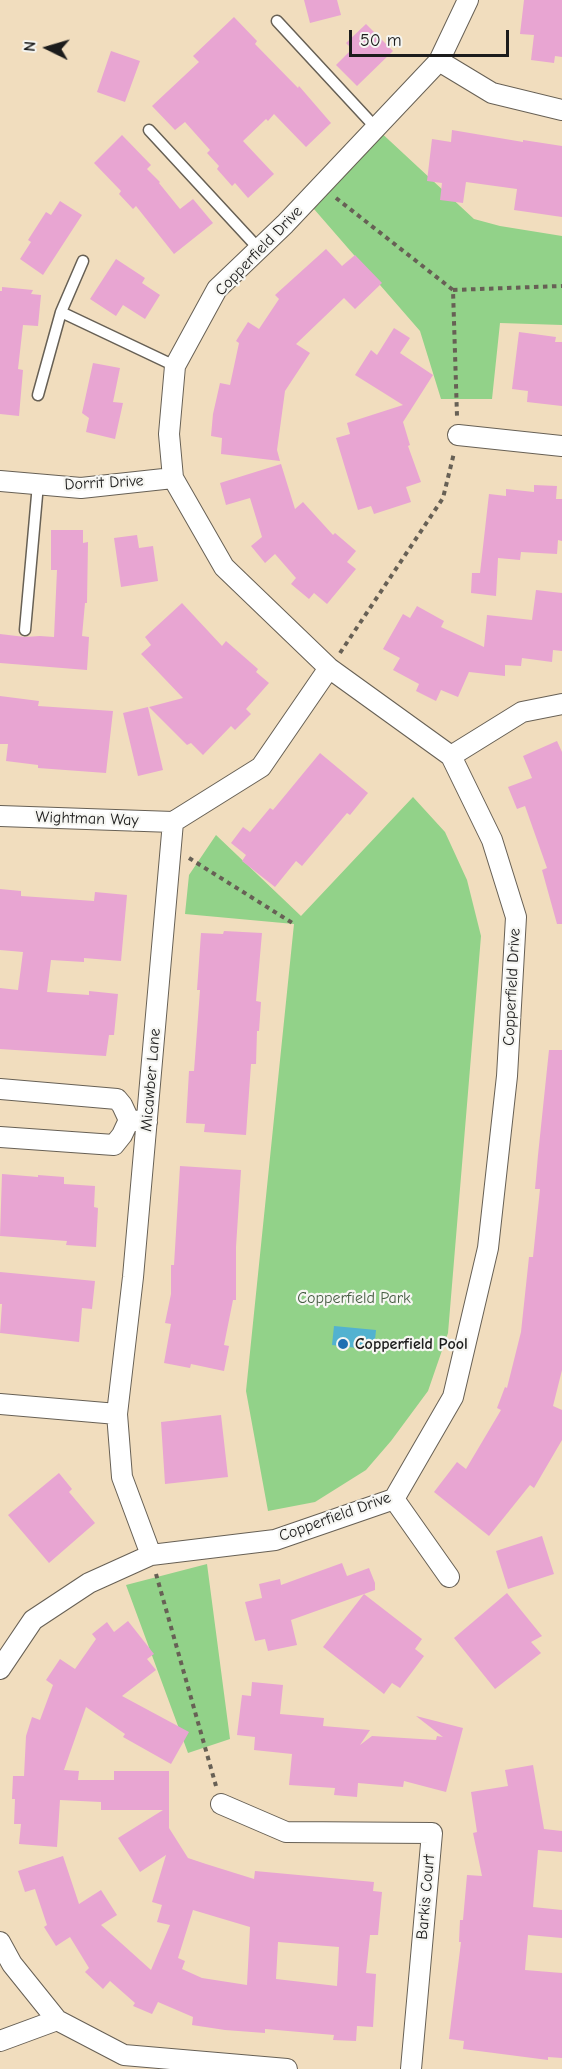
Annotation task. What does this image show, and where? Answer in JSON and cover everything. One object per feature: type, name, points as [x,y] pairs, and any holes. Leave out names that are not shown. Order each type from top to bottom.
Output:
[{"type":"street","name":"Copperfield Drive","points":[[0,1669],[33,1620],[89,1583],[151,1555],[276,1540],[394,1499],[453,1397],[489,1248],[507,1076],[516,917],[492,840],[451,756],[329,668],[224,567],[173,478],[169,434],[175,366],[217,288],[321,186],[439,61],[468,0]]},
{"type":"street","points":[[439,61],[492,93],[562,110]]},
{"type":"street","points":[[458,435],[562,446]]},
{"type":"street","name":"Dorrit Drive","points":[[0,481],[81,488],[173,478]]},
{"type":"street","points":[[173,822],[261,767],[329,668]]},
{"type":"street","points":[[451,756],[522,712],[562,704]]},
{"type":"street","name":"Wightman Way","points":[[0,816],[173,822]]},
{"type":"street","name":"Micawber Lane","points":[[151,1555],[122,1478],[117,1414],[133,1277],[138,1121],[173,822]]},
{"type":"street","points":[[0,1089],[117,1099],[138,1121],[114,1145],[0,1137]]},
{"type":"street","points":[[0,1404],[117,1414]]},
{"type":"street","points":[[394,1499],[448,1577]]},
{"type":"street","name":"Barkis Court","points":[[221,1804],[286,1832],[432,1833],[411,2069]]},
{"type":"street","points":[[0,1942],[12,1964],[57,2020],[123,2062],[287,2069]]},
{"type":"street","points":[[0,2041],[57,2020]]},
{"type":"lane","points":[[277,21],[376,128]]},
{"type":"lane","points":[[149,130],[259,249]]},
{"type":"lane","points":[[38,395],[61,312],[83,261]]},
{"type":"lane","points":[[61,312],[175,366]]},
{"type":"lane","points":[[25,630],[38,484]]},
{"type":"path","points":[[321,186],[453,290],[562,286]]},
{"type":"path","points":[[329,668],[443,498],[458,435],[453,290]]},
{"type":"path","points":[[171,846],[294,924]]},
{"type":"path","points":[[151,1555],[221,1804]]},
{"type":"green space","points":[[376,128],[474,219],[500,226],[562,236],[562,325],[500,323],[492,399],[441,399],[420,331],[307,201]]},
{"type":"green space","name":"Copperfield Park","points":[[413,797],[445,832],[467,880],[481,936],[448,1333],[428,1391],[366,1470],[315,1502],[268,1511],[246,1391],[294,924],[185,914],[189,875],[216,835],[301,916]]},
{"type":"green space","points":[[207,1564],[230,1739],[188,1753],[126,1585]]},
{"type":"water","points":[[334,1326],[376,1330],[374,1350],[332,1345]]},
{"type":"building","points":[[304,0],[337,0],[341,15],[310,23]]},
{"type":"building","points":[[524,0],[562,0],[562,57],[555,56],[554,63],[531,60],[534,35],[520,34]]},
{"type":"building","points":[[234,17],[257,41],[255,44],[298,88],[299,86],[331,123],[306,147],[274,114],[268,121],[266,119],[243,141],[274,174],[248,198],[235,183],[232,186],[217,169],[219,166],[207,153],[210,150],[185,122],[175,130],[152,106],[199,62],[193,56]]},
{"type":"building","points":[[366,24],[393,51],[357,86],[336,65],[352,49],[346,43]]},
{"type":"building","points":[[111,51],[140,61],[125,102],[97,92]]},
{"type":"building","points":[[452,130],[562,146],[562,217],[514,210],[517,189],[466,182],[463,203],[440,200],[442,183],[427,181],[432,139],[451,142]]},
{"type":"building","points":[[122,135],[151,165],[147,169],[180,209],[193,199],[213,223],[174,254],[136,206],[133,209],[119,194],[121,191],[94,163]]},
{"type":"building","points":[[60,201],[82,215],[43,275],[20,259],[31,242],[28,240],[46,212],[51,215]]},
{"type":"building","points":[[326,249],[342,266],[355,255],[382,283],[355,309],[344,298],[296,344],[310,353],[285,391],[277,450],[280,461],[221,454],[222,438],[211,436],[213,414],[220,383],[230,385],[239,343],[236,341],[248,322],[259,329],[279,299],[275,295]]},
{"type":"building","points":[[116,259],[145,278],[142,283],[160,295],[145,319],[123,305],[116,316],[90,299]]},
{"type":"building","points":[[2,287],[33,290],[31,294],[41,295],[38,326],[23,325],[18,369],[23,370],[19,416],[0,414],[0,291]]},
{"type":"building","points":[[394,328],[410,338],[400,353],[433,375],[403,422],[410,445],[408,446],[421,482],[406,487],[411,502],[374,514],[371,506],[358,510],[336,438],[350,434],[347,423],[403,405],[355,375],[371,350],[377,355]]},
{"type":"building","points":[[519,332],[556,337],[555,342],[562,342],[562,406],[527,402],[528,391],[512,389]]},
{"type":"building","points":[[93,363],[120,368],[113,402],[123,403],[115,439],[86,432],[89,418],[82,413]]},
{"type":"building","points":[[281,464],[295,509],[303,502],[333,535],[335,533],[356,551],[347,562],[356,569],[327,604],[314,593],[309,599],[291,584],[296,578],[275,554],[265,563],[251,546],[262,537],[250,498],[226,505],[220,483]]},
{"type":"building","points":[[534,485],[557,486],[556,499],[562,499],[562,541],[558,540],[557,554],[521,552],[520,560],[498,558],[496,596],[471,593],[472,573],[480,573],[489,494],[506,496],[506,489],[534,492]]},
{"type":"building","points":[[51,530],[83,530],[83,543],[88,542],[87,603],[85,603],[82,636],[89,637],[87,670],[0,663],[0,634],[54,637],[57,570],[51,570]]},
{"type":"building","points":[[137,535],[139,548],[153,546],[158,581],[121,587],[114,538]]},
{"type":"building","points":[[536,590],[562,593],[562,651],[553,650],[552,662],[522,658],[521,666],[505,665],[505,676],[469,672],[458,697],[441,690],[436,701],[416,691],[419,684],[393,670],[400,658],[383,649],[403,614],[410,618],[417,606],[444,621],[441,627],[484,647],[487,615],[532,620]]},
{"type":"building","points":[[182,603],[222,646],[226,641],[258,669],[256,672],[269,683],[246,709],[251,714],[235,730],[231,726],[203,755],[191,743],[187,745],[149,707],[183,698],[141,654],[151,645],[145,637]]},
{"type":"building","points":[[0,696],[39,701],[38,706],[113,711],[106,773],[38,768],[38,765],[6,761],[8,744],[0,744]]},
{"type":"building","points":[[148,707],[163,770],[138,776],[123,713]]},
{"type":"building","points":[[557,741],[562,752],[562,924],[557,924],[542,870],[547,868],[525,806],[517,809],[508,787],[532,778],[523,756]]},
{"type":"building","points":[[320,753],[368,793],[350,815],[347,813],[302,866],[296,861],[275,887],[242,861],[246,855],[231,843],[243,827],[250,832],[270,808],[273,810]]},
{"type":"building","points":[[0,889],[21,891],[21,896],[94,901],[95,892],[127,895],[121,961],[84,958],[84,962],[51,960],[47,992],[89,995],[89,991],[118,994],[114,1035],[109,1035],[106,1056],[0,1049],[0,988],[18,990],[23,952],[0,950]]},
{"type":"building","points":[[224,931],[262,933],[256,1001],[261,1002],[259,1031],[257,1031],[256,1064],[251,1064],[246,1135],[204,1132],[205,1124],[186,1123],[189,1071],[194,1071],[200,990],[197,990],[201,933],[223,934]]},
{"type":"building","points":[[549,1050],[562,1050],[562,1370],[553,1406],[562,1410],[562,1440],[534,1488],[530,1485],[489,1536],[434,1492],[457,1462],[466,1469],[501,1410],[497,1408],[505,1387],[507,1388],[521,1332],[529,1257],[533,1257],[540,1189],[535,1189]]},
{"type":"building","points":[[180,1166],[241,1170],[236,1247],[236,1300],[233,1300],[224,1345],[229,1346],[224,1371],[191,1364],[190,1368],[164,1363],[171,1324],[165,1323],[171,1294],[171,1265],[174,1265]]},
{"type":"building","points":[[2,1174],[64,1177],[64,1184],[95,1186],[94,1207],[98,1208],[96,1247],[66,1245],[67,1241],[0,1236]]},
{"type":"building","points":[[0,1272],[95,1281],[92,1309],[82,1308],[79,1342],[0,1333],[2,1304],[0,1304]]},
{"type":"building","points":[[221,1415],[228,1477],[165,1484],[161,1422]]},
{"type":"building","points":[[59,1473],[72,1489],[69,1492],[95,1523],[49,1563],[8,1515]]},
{"type":"building","points":[[542,1536],[554,1574],[508,1589],[496,1551]]},
{"type":"building","points":[[342,1563],[347,1576],[369,1568],[375,1583],[375,1590],[291,1620],[297,1645],[268,1651],[265,1639],[255,1641],[245,1602],[262,1598],[259,1584],[280,1579],[281,1585]]},
{"type":"building","points":[[507,1593],[542,1636],[531,1642],[541,1653],[495,1689],[454,1638]]},
{"type":"building","points":[[364,1594],[422,1639],[415,1649],[424,1656],[400,1688],[392,1683],[384,1694],[323,1647]]},
{"type":"building","points":[[128,1621],[154,1654],[147,1659],[156,1670],[122,1696],[189,1732],[171,1764],[123,1737],[125,1734],[86,1707],[64,1770],[79,1771],[78,1780],[114,1780],[114,1771],[169,1771],[169,1828],[188,1858],[254,1879],[255,1871],[374,1882],[373,1891],[382,1892],[378,1935],[370,1935],[366,1973],[376,1974],[373,2027],[357,2026],[356,2041],[333,2040],[334,2035],[265,2029],[265,2033],[192,2025],[193,2017],[158,2002],[152,2014],[133,2006],[135,2003],[110,1981],[103,1989],[85,1972],[89,1968],[70,1937],[56,1946],[44,1927],[47,1925],[35,1889],[25,1892],[18,1871],[63,1856],[79,1904],[101,1890],[117,1915],[101,1925],[151,1970],[170,1925],[157,1922],[162,1905],[152,1902],[166,1855],[140,1872],[118,1838],[163,1810],[101,1810],[101,1802],[60,1800],[57,1847],[19,1844],[21,1824],[14,1824],[13,1776],[24,1776],[26,1736],[32,1717],[40,1720],[53,1685],[46,1680],[60,1659],[75,1669],[96,1639],[92,1634],[107,1622],[114,1632]],"holes":[[[193,1910],[250,1927],[247,1985],[202,1978],[182,1969],[185,1961],[178,1958]],[[278,1942],[339,1947],[337,1986],[276,1979]]]},
{"type":"building","points":[[252,1682],[283,1685],[280,1714],[324,1718],[323,1726],[370,1730],[360,1745],[372,1736],[436,1740],[437,1736],[443,1737],[416,1716],[463,1728],[446,1792],[404,1781],[403,1787],[358,1783],[357,1797],[334,1795],[335,1788],[289,1785],[292,1754],[254,1750],[255,1737],[237,1735],[242,1695],[251,1696]]},
{"type":"building","points":[[533,1765],[544,1829],[562,1831],[562,1852],[538,1850],[533,1907],[562,1910],[562,1938],[528,1935],[525,1970],[562,1973],[562,2058],[548,2057],[548,2060],[463,2049],[464,2041],[449,2039],[461,1942],[459,1942],[460,1920],[463,1920],[467,1875],[482,1876],[473,1833],[477,1832],[471,1792],[508,1786],[505,1770]]},
{"type":"place","name":"Copperfield Pool","points":[[343,1344]]}]
